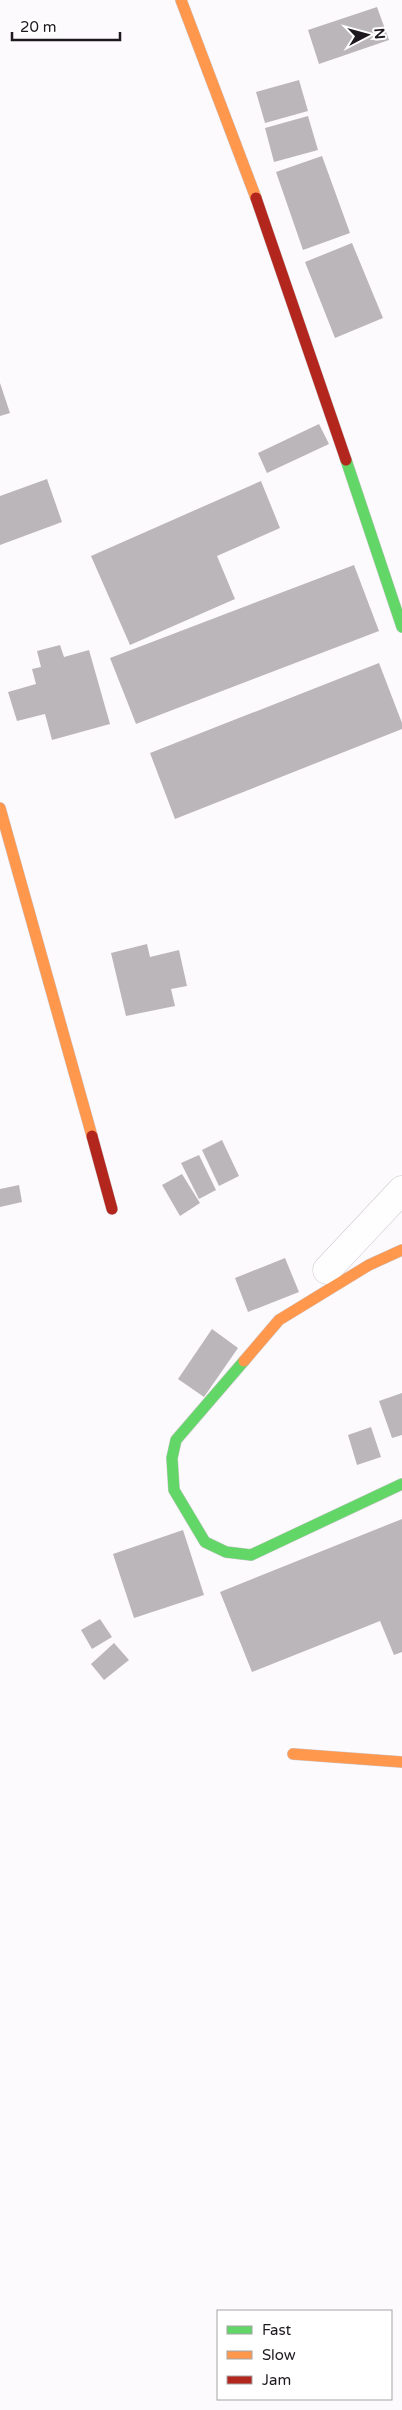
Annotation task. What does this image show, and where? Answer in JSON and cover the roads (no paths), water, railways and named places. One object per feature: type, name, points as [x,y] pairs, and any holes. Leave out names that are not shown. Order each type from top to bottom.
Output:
[{"type":"street","points":[[181,0],[271,237],[402,627]]},
{"type":"street","points":[[0,808],[112,1210]]},
{"type":"street","points":[[327,1270],[402,1190]]},
{"type":"street","points":[[402,1250],[369,1265],[279,1320],[176,1440],[172,1458],[174,1490],[205,1542],[226,1552],[251,1555],[402,1484]]},
{"type":"street","points":[[293,1754],[402,1762]]}]
